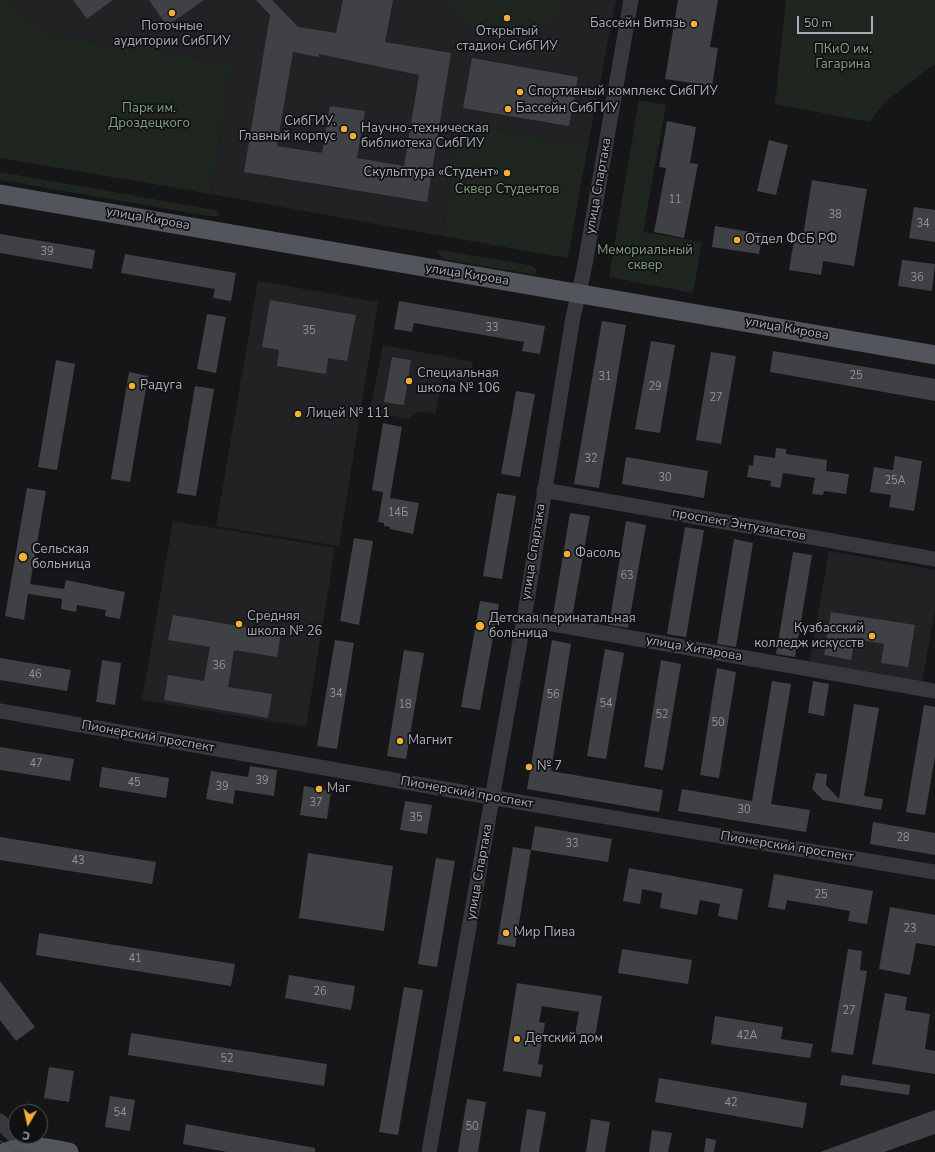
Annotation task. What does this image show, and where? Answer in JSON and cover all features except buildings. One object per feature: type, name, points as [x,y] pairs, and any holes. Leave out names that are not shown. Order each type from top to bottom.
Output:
[{"type":"main road","name":"улица Кирова","points":[[0,194],[935,354]]},
{"type":"main road","points":[[5,1150],[35,1146],[69,1152]]},
{"type":"street","name":"улица Спартака","points":[[429,1152],[524,619],[573,317],[579,293],[631,0]]},
{"type":"street","name":"проспект Энтузиастов","points":[[544,490],[935,559]]},
{"type":"street","name":"улица Хитарова","points":[[524,619],[935,691]]},
{"type":"street","name":"Пионерский проспект","points":[[0,711],[935,872]]},
{"type":"street","points":[[0,1121],[9,1132],[20,1141],[35,1146]]},
{"type":"shaded area","points":[[9,0],[616,0],[588,145],[459,123],[442,236],[211,194],[233,63],[48,34]]},
{"type":"shaded area","name":"Лицей № 111","points":[[258,281],[378,302],[339,546],[216,526]]},
{"type":"shaded area","name":"Специальная школа № 106","points":[[383,345],[473,362],[469,384],[442,379],[436,414],[418,411],[409,419],[370,412]]},
{"type":"shaded area","name":"Средняя школа № 26","points":[[173,521],[335,548],[306,727],[142,700]]},
{"type":"shaded area","name":"Кузбасский колледж искусств","points":[[829,551],[935,570],[935,610],[922,683],[809,663]]},
{"type":"green space","name":"Парк им. Дроздецкого","points":[[0,0],[9,0],[48,34],[233,63],[211,194],[0,158]]},
{"type":"green space","name":"Открытый стадион СибГИУ","points":[[448,0],[561,0],[557,12],[551,21],[541,29],[530,35],[506,39],[494,38],[471,28],[458,16]]},
{"type":"green space","name":"ПКиО им. Гагарина","points":[[786,0],[935,0],[935,64],[884,103],[870,122],[775,104]]},
{"type":"green space","name":"Мемориальный сквер","points":[[639,100],[666,105],[643,232],[702,242],[693,293],[609,277]]},
{"type":"green space","name":"Сквер Студентов","points":[[459,123],[588,145],[568,258],[442,236]]},
{"type":"green space","points":[[0,172],[216,210],[220,214],[218,216],[207,216],[0,180]]},
{"type":"green space","points":[[440,250],[533,266],[537,271],[535,274],[525,273],[443,259],[438,253]]},
{"type":"tram line","points":[[0,1141],[14,1149],[29,1152]]},
{"type":"place","name":"Поточные аудитории СибГИУ","points":[[172,13]]},
{"type":"place","name":"Открытый стадион СибГИУ","points":[[507,18]]},
{"type":"place","name":"Бассейн Витязь","points":[[694,24]]},
{"type":"place","name":"Спортивный комплекс СибГИУ","points":[[520,92]]},
{"type":"place","name":"Бассейн СибГИУ","points":[[508,109]]},
{"type":"place","name":"СибГИУ. Главный корпус","points":[[344,129]]},
{"type":"place","name":"Научно-техническая библиотека СибГИУ","points":[[353,136]]},
{"type":"place","name":"Скульптура «Студент»","points":[[507,173]]},
{"type":"place","name":"Отдел ФСБ РФ","points":[[737,240]]},
{"type":"place","name":"Специальная школа № 106","points":[[409,381]]},
{"type":"place","name":"Радуга","points":[[132,386]]},
{"type":"place","name":"Лицей № 111","points":[[298,414]]},
{"type":"place","name":"Фасоль","points":[[567,554]]},
{"type":"place","name":"Сельская больница","points":[[23,557]]},
{"type":"place","name":"Средняя школа № 26","points":[[239,624]]},
{"type":"place","name":"Детская перинатальная больница","points":[[480,626]]},
{"type":"place","name":"Кузбасский колледж искусств","points":[[872,636]]},
{"type":"place","name":"Магнит","points":[[400,741]]},
{"type":"place","name":"№ 7","points":[[529,767]]},
{"type":"place","name":"Маг","points":[[319,789]]},
{"type":"place","name":"Мир Пива","points":[[506,933]]},
{"type":"place","name":"Детский дом","points":[[517,1039]]}]
